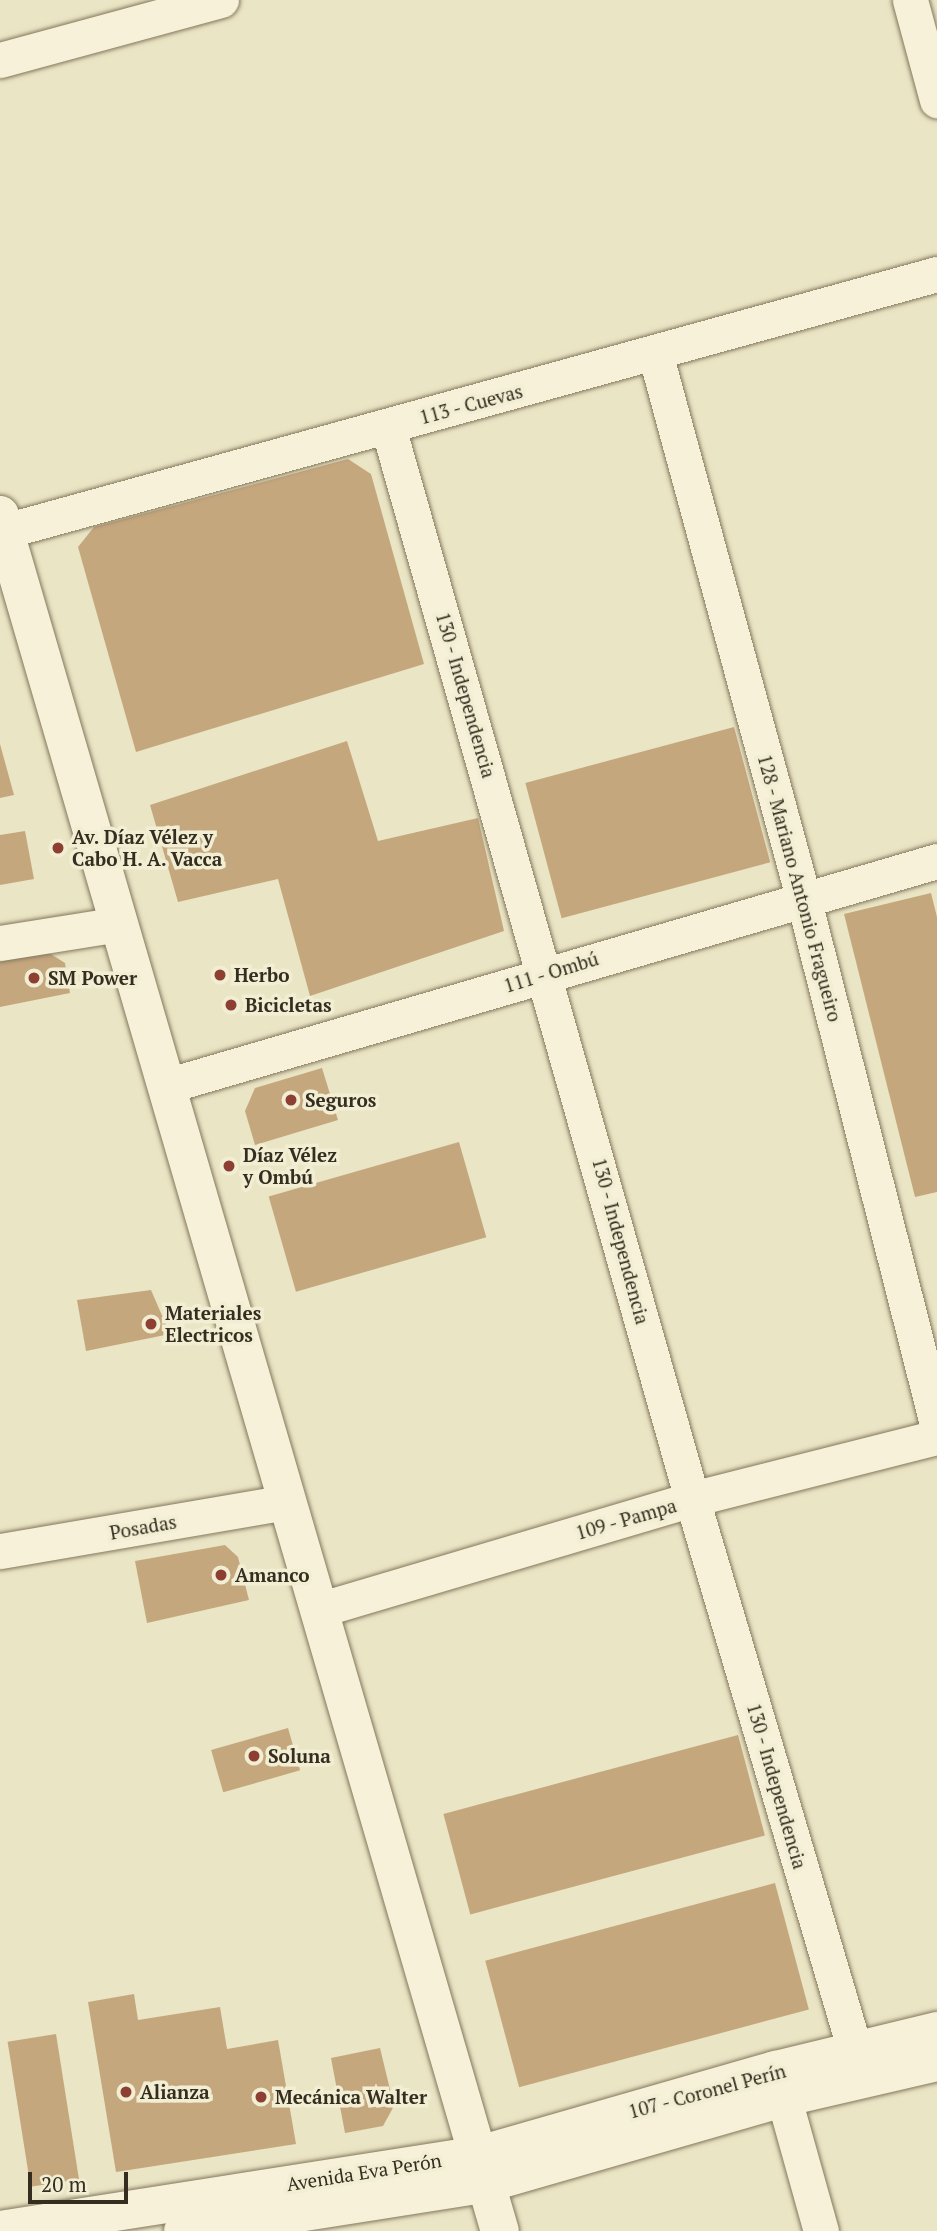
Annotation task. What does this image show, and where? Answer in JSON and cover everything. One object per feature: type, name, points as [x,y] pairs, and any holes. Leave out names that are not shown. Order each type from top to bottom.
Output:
[{"type":"main road","points":[[2,523],[500,2231]]},
{"type":"main road","name":"107 - Coronel Perín","points":[[484,2169],[779,2084],[856,2054],[937,2031]]},
{"type":"main road","name":"107 - Coronel Perín","points":[[779,2084],[937,2062]]},
{"type":"main road","name":"Avenida Eva Perón","points":[[0,2230],[53,2226],[484,2169]]},
{"type":"main road","name":"Avenida Eva Perón","points":[[183,2231],[484,2169]]},
{"type":"street","points":[[0,60],[221,0]]},
{"type":"street","points":[[910,0],[937,100]]},
{"type":"street","name":"113 - Cuevas","points":[[2,523],[388,427],[937,274]]},
{"type":"street","name":"128 - Mariano Antonio Fragueiro","points":[[655,353],[803,897],[937,1424]]},
{"type":"street","name":"130 - Independencia","points":[[388,427],[547,973],[692,1499],[856,2054]]},
{"type":"street","name":"111 - Ombú","points":[[166,1086],[803,897],[937,861]]},
{"type":"street","points":[[0,943],[120,924]]},
{"type":"street","name":"109 - Pampa","points":[[318,1609],[692,1499],[937,1437]]},
{"type":"street","name":"Posadas","points":[[0,1551],[286,1502]]},
{"type":"street","points":[[779,2084],[821,2231]]},
{"type":"building","points":[[348,459],[371,474],[424,664],[136,752],[78,547],[94,527]]},
{"type":"building","points":[[734,727],[770,862],[562,918],[525,783]]},
{"type":"building","points":[[347,741],[378,841],[478,818],[504,931],[310,996],[278,879],[178,902],[150,805]]},
{"type":"building","points":[[0,744],[14,795],[0,798]]},
{"type":"building","points":[[25,831],[34,879],[0,885],[0,835]]},
{"type":"building","points":[[931,893],[937,917],[937,1192],[915,1197],[844,914]]},
{"type":"building","name":"SM Power","points":[[46,951],[65,963],[70,993],[0,1007],[0,960]]},
{"type":"building","name":"Seguros","points":[[322,1068],[338,1120],[255,1145],[245,1111],[255,1088]]},
{"type":"building","points":[[459,1142],[486,1237],[296,1292],[269,1197]]},
{"type":"building","points":[[151,1290],[170,1334],[86,1351],[77,1300]]},
{"type":"building","points":[[225,1545],[238,1557],[249,1600],[147,1623],[135,1561]]},
{"type":"building","name":"Soluna","points":[[288,1728],[300,1770],[223,1792],[211,1750]]},
{"type":"building","points":[[738,1735],[765,1835],[470,1914],[443,1814]]},
{"type":"building","points":[[775,1883],[809,2010],[519,2087],[485,1961]]},
{"type":"building","points":[[134,1994],[138,2020],[220,2007],[227,2049],[278,2040],[296,2144],[116,2172],[88,2002]]},
{"type":"building","points":[[56,2034],[79,2179],[31,2187],[8,2042]]},
{"type":"building","points":[[380,2048],[394,2106],[383,2126],[345,2133],[331,2058]]},
{"type":"place","name":"Av. Díaz Vélez y Cabo H. A. Vacca","points":[[58,848]]},
{"type":"place","name":"Herbo","points":[[220,975]]},
{"type":"place","name":"SM Power","points":[[34,978]]},
{"type":"place","name":"Bicicletas","points":[[231,1005]]},
{"type":"place","name":"Seguros","points":[[291,1100]]},
{"type":"place","name":"Díaz Vélez y Ombú","points":[[229,1166]]},
{"type":"place","name":"Materiales Electricos","points":[[151,1324]]},
{"type":"place","name":"Amanco","points":[[221,1575]]},
{"type":"place","name":"Soluna","points":[[254,1756]]},
{"type":"place","name":"Alianza","points":[[126,2092]]},
{"type":"place","name":"Mecánica Walter","points":[[261,2097]]}]
